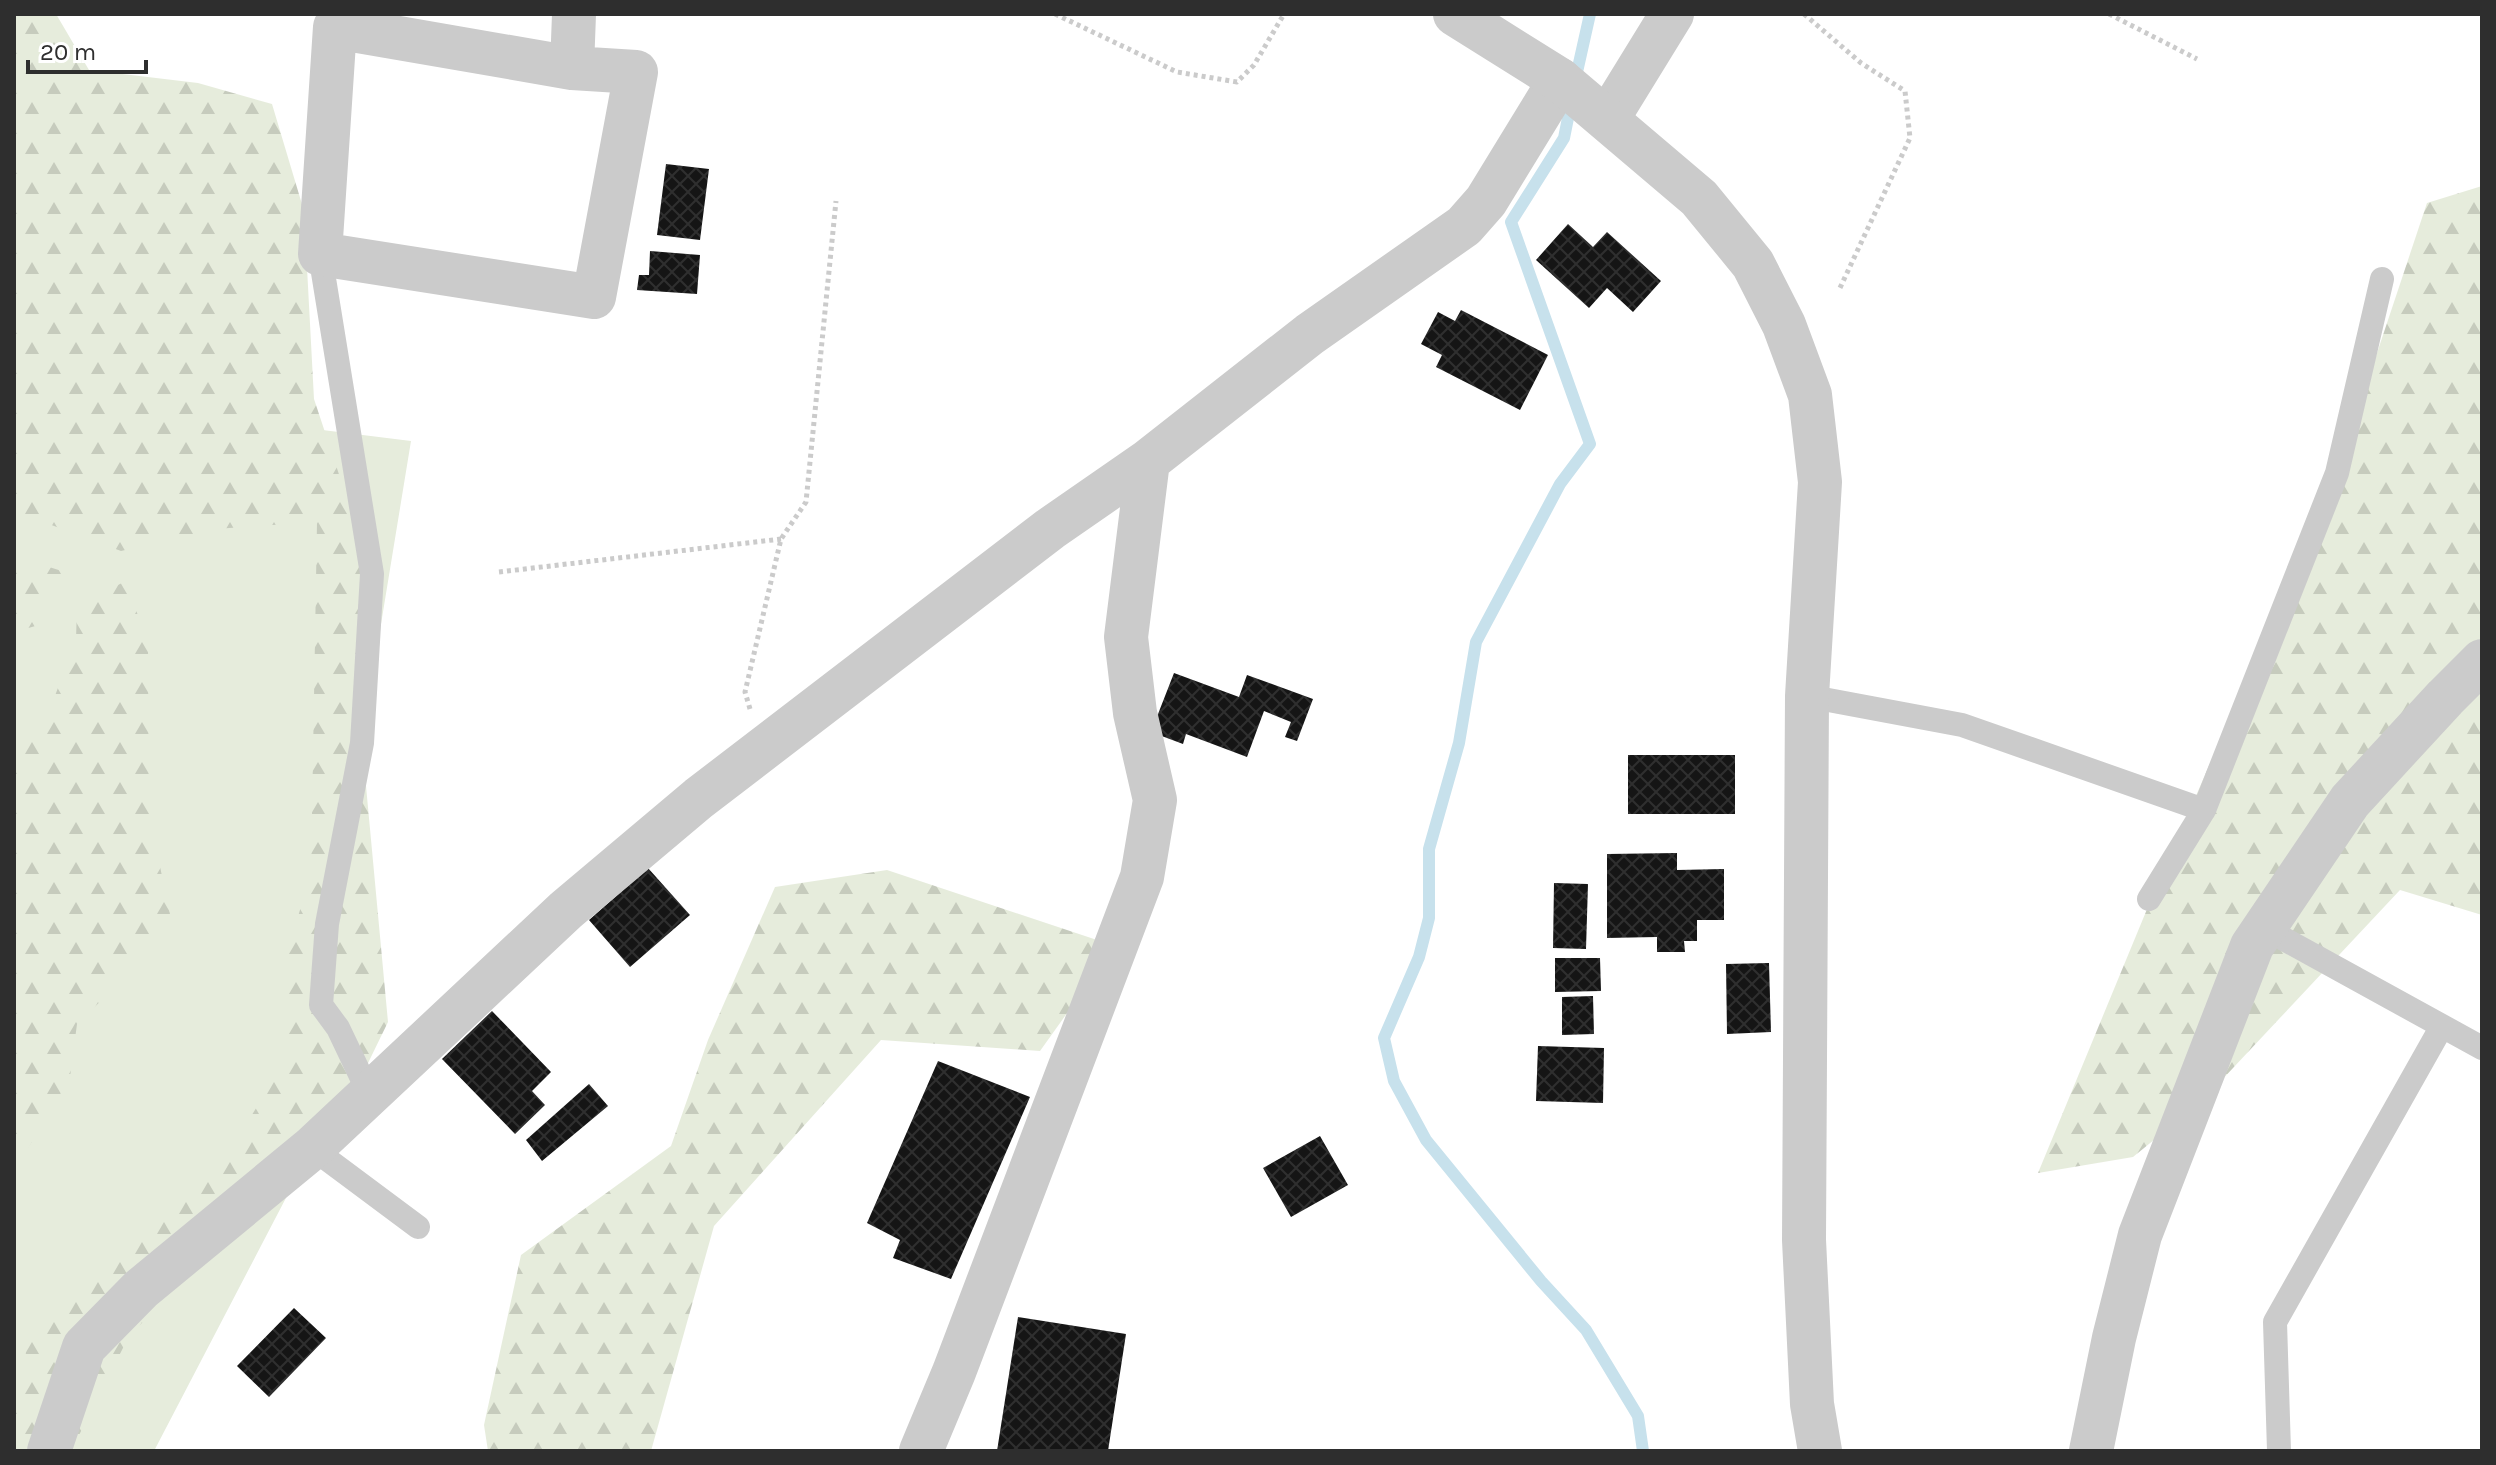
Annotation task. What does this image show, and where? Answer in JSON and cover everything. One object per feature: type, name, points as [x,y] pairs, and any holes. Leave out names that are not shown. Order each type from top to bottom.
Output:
[{"type":"street","points":[[572,68],[574,14]]},
{"type":"street","points":[[1455,14],[1560,80],[1699,198],[1753,264],[1784,325],[1810,395],[1820,482],[1807,696],[1804,1240],[1812,1404],[1820,1451]]},
{"type":"street","points":[[1608,118],[1672,14]]},
{"type":"street","points":[[336,20],[572,68],[636,72],[594,297],[320,254],[336,20]]},
{"type":"street","points":[[49,1451],[84,1347],[141,1289],[312,1148],[566,910],[699,798],[1050,529],[1148,461],[1310,334],[1464,226],[1486,201],[1560,80]]},
{"type":"street","points":[[921,1451],[954,1372],[1142,877],[1155,800],[1135,713],[1126,637],[1148,461]]},
{"type":"street","points":[[2091,1451],[2114,1338],[2140,1235],[2252,946],[2350,801],[2482,661]]},
{"type":"lane","points":[[320,254],[372,574],[362,743],[327,924],[321,1005],[338,1028],[369,1093]]},
{"type":"lane","points":[[2149,899],[2204,810],[2337,473],[2382,279]]},
{"type":"lane","points":[[1807,696],[1962,725],[2204,810]]},
{"type":"lane","points":[[2264,928],[2482,1048]]},
{"type":"lane","points":[[2279,1451],[2275,1322],[2442,1026]]},
{"type":"lane","points":[[312,1148],[418,1227]]},
{"type":"path","points":[[1055,14],[1177,72],[1237,82],[1254,65],[1284,14]]},
{"type":"path","points":[[1804,14],[1861,63],[1905,91],[1910,138],[1839,290]]},
{"type":"path","points":[[2109,14],[2197,59]]},
{"type":"path","points":[[762,751],[745,692],[781,539],[806,502],[836,201]]},
{"type":"path","points":[[499,572],[781,539]]},
{"type":"green space","points":[[14,14],[56,14],[89,70],[198,83],[272,104],[304,211],[314,399],[372,574],[362,743],[388,1022],[352,1096],[128,1338],[71,1451],[14,1451],[14,1423],[28,1340],[118,1249],[214,1177],[288,1056],[280,977],[311,873],[317,522],[214,529],[121,551],[14,511]]},
{"type":"green space","points":[[14,137],[179,412],[411,441],[354,789],[312,1148],[154,1451],[14,1451]]},
{"type":"green space","points":[[2482,186],[2482,915],[2400,890],[2203,1100],[2133,1157],[2038,1173],[2157,885],[2337,473],[2427,203]]},
{"type":"green space","points":[[14,556],[65,572],[39,625],[14,632]]},
{"type":"green space","points":[[124,582],[148,639],[149,814],[171,919],[110,992],[77,1024],[70,1077],[14,1169],[14,765],[50,709],[76,640],[77,605]]},
{"type":"green space","points":[[887,870],[1115,946],[1040,1051],[881,1040],[714,1226],[651,1451],[488,1451],[484,1425],[521,1255],[671,1146],[708,1040],[775,887]]},
{"type":"building","points":[[666,164],[709,169],[700,240],[657,235]]},
{"type":"building","points":[[1568,224],[1593,247],[1607,232],[1661,281],[1633,312],[1607,288],[1589,308],[1536,260]]},
{"type":"building","points":[[650,251],[700,255],[697,294],[637,290],[639,275],[649,275]]},
{"type":"building","points":[[1461,310],[1548,355],[1520,410],[1436,367],[1442,355],[1421,344],[1438,312],[1455,321]]},
{"type":"building","points":[[1174,673],[1239,697],[1247,675],[1313,699],[1297,741],[1285,737],[1291,722],[1264,711],[1247,757],[1186,734],[1183,744],[1151,732]]},
{"type":"building","points":[[1628,755],[1735,755],[1735,814],[1628,814]]},
{"type":"building","points":[[1677,853],[1677,870],[1724,869],[1724,920],[1697,920],[1697,941],[1684,941],[1685,952],[1657,952],[1657,937],[1607,938],[1607,854]]},
{"type":"building","points":[[648,868],[690,915],[630,967],[589,920]]},
{"type":"building","points":[[1554,883],[1588,884],[1586,949],[1553,948]]},
{"type":"building","points":[[1555,958],[1600,958],[1601,991],[1555,992]]},
{"type":"building","points":[[1769,963],[1771,1032],[1727,1034],[1726,964]]},
{"type":"building","points":[[1593,996],[1594,1034],[1562,1035],[1562,997]]},
{"type":"building","points":[[492,1011],[551,1072],[532,1091],[545,1105],[515,1134],[442,1059]]},
{"type":"building","points":[[1538,1046],[1604,1048],[1603,1103],[1536,1101]]},
{"type":"building","points":[[938,1061],[1030,1097],[951,1279],[893,1258],[900,1240],[867,1223]]},
{"type":"building","points":[[589,1084],[608,1106],[542,1161],[526,1140]]},
{"type":"building","points":[[1320,1136],[1348,1185],[1291,1217],[1263,1168]]},
{"type":"building","points":[[294,1308],[326,1338],[269,1397],[237,1366]]},
{"type":"building","points":[[1018,1317],[1126,1334],[1108,1451],[997,1451]]},
{"type":"waterway","points":[[1575,81],[1590,14]]},
{"type":"waterway","points":[[1571,103],[1564,138],[1511,222],[1590,444],[1560,484],[1476,642],[1459,743],[1429,849],[1429,918],[1419,957],[1384,1038],[1394,1081],[1426,1140],[1541,1281],[1586,1330],[1638,1416],[1643,1451]]}]
